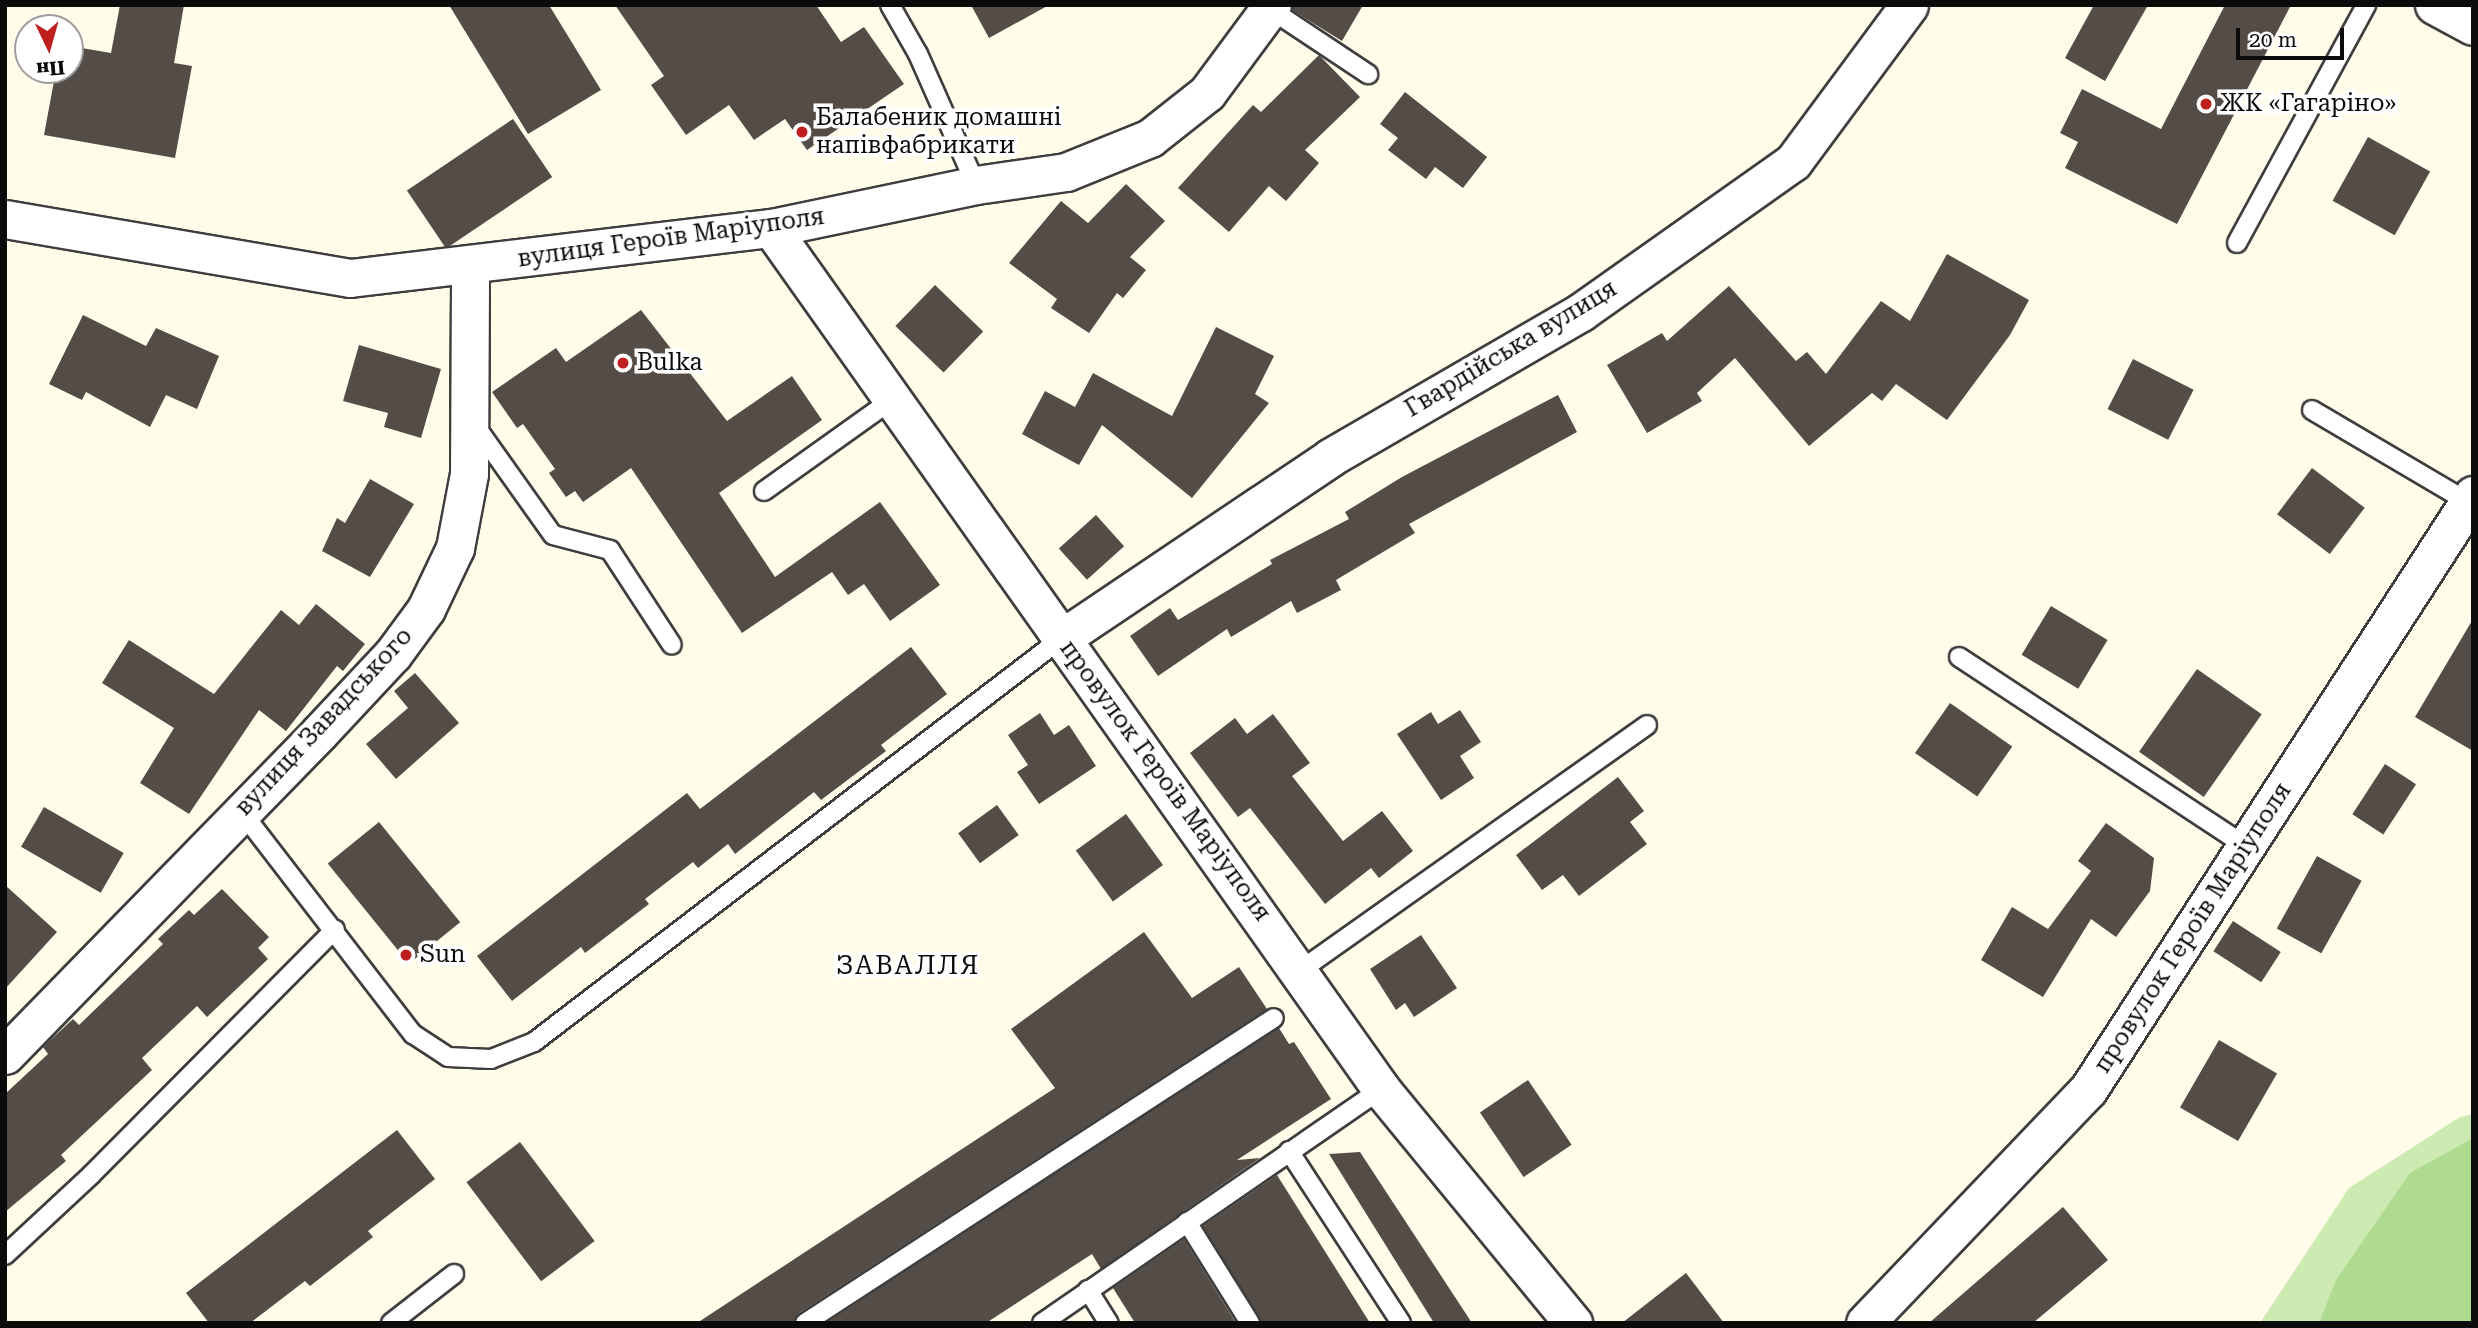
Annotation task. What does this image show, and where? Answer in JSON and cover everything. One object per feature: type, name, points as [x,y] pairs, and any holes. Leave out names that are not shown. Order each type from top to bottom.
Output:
[{"type":"street","name":"Гвардійська вулиця","points":[[1062,638],[1331,457],[1581,312],[1793,162],[1909,5]]},
{"type":"street","points":[[2434,5],[2473,26]]},
{"type":"street","name":"вулиця Героїв Маріуполя","points":[[5,219],[333,276],[470,266],[771,228],[976,185],[1066,172],[1150,138],[1207,93],[1271,7]]},
{"type":"street","name":"провулок Героїв Маріуполя","points":[[771,228],[1301,970],[1381,1089],[1573,1323]]},
{"type":"street","name":"вулиця Завадського","points":[[5,1055],[393,654],[426,609],[463,520],[470,418],[470,266]]},
{"type":"street","name":"провулок Героїв Маріуполя","points":[[1865,1323],[2088,1090],[2470,499]]},
{"type":"lane","points":[[890,5],[918,54],[976,185]]},
{"type":"lane","points":[[2237,243],[2366,5]]},
{"type":"lane","points":[[1271,7],[1368,74]]},
{"type":"lane","points":[[764,491],[893,399]]},
{"type":"lane","points":[[2312,410],[2470,499]]},
{"type":"lane","points":[[470,418],[553,535],[610,550],[672,645]]},
{"type":"lane","points":[[241,811],[335,929],[413,1034],[448,1056],[491,1059],[534,1042],[1062,638]]},
{"type":"lane","points":[[1959,657],[2246,846]]},
{"type":"lane","points":[[1301,970],[1647,725]]},
{"type":"lane","points":[[5,1255],[91,1175],[335,929]]},
{"type":"lane","points":[[805,1323],[1275,1018]]},
{"type":"lane","points":[[1042,1323],[1381,1089]]},
{"type":"lane","points":[[1289,1151],[1401,1323]]},
{"type":"lane","points":[[1187,1222],[1250,1323]]},
{"type":"lane","points":[[391,1323],[454,1274]]},
{"type":"lane","points":[[1088,1290],[1109,1323]]},
{"type":"green space","points":[[2473,1114],[2473,1323],[2260,1323],[2349,1188],[2460,1117]]},
{"type":"green space","points":[[2473,1138],[2473,1323],[2319,1323],[2336,1280],[2410,1173]]},
{"type":"building","points":[[120,5],[184,5],[174,63],[192,66],[175,158],[44,135],[53,84],[84,84],[84,48],[111,53]]},
{"type":"building","points":[[449,5],[549,5],[601,90],[528,134]]},
{"type":"building","points":[[615,5],[816,5],[841,42],[864,27],[904,84],[807,150],[785,119],[754,140],[729,105],[686,135],[651,85],[664,76]]},
{"type":"building","points":[[971,5],[1049,5],[989,38]]},
{"type":"building","points":[[1293,5],[1363,5],[1342,41],[1292,10]]},
{"type":"building","points":[[2094,5],[2148,5],[2105,81],[2065,58]]},
{"type":"building","name":"ЖК «Гагаріно»","points":[[2225,5],[2291,5],[2177,224],[2065,168],[2078,142],[2060,133],[2082,89],[2161,129]]},
{"type":"building","points":[[1319,55],[1360,97],[1305,150],[1319,163],[1286,201],[1269,186],[1229,232],[1178,188],[1253,105],[1261,112]]},
{"type":"building","points":[[1405,92],[1487,157],[1463,188],[1435,167],[1426,179],[1388,150],[1398,138],[1380,124]]},
{"type":"building","points":[[513,119],[552,177],[446,249],[407,191]]},
{"type":"building","points":[[2368,137],[2430,171],[2395,235],[2333,201]]},
{"type":"building","points":[[1126,184],[1165,221],[1130,257],[1146,270],[1123,298],[1117,293],[1089,333],[1051,308],[1057,299],[1009,263],[1061,201],[1088,223]]},
{"type":"building","points":[[1947,254],[2029,300],[2010,335],[1947,420],[1896,384],[1882,401],[1872,393],[1809,446],[1735,358],[1697,393],[1702,401],[1647,433],[1607,365],[1662,333],[1667,341],[1729,286],[1796,361],[1807,352],[1826,374],[1881,301],[1910,321]]},
{"type":"building","points":[[935,285],[983,332],[944,373],[895,326]]},
{"type":"building","points":[[641,310],[727,421],[792,376],[822,420],[719,493],[775,577],[880,502],[940,585],[890,621],[864,584],[848,595],[832,572],[742,633],[631,468],[583,502],[575,491],[566,497],[549,473],[555,469],[523,424],[517,428],[492,392],[556,348],[566,362]]},
{"type":"building","points":[[83,315],[146,346],[156,328],[219,356],[197,409],[166,395],[150,427],[86,392],[82,400],[49,384]]},
{"type":"building","points":[[1216,327],[1274,356],[1255,394],[1269,403],[1192,498],[1102,425],[1079,465],[1022,434],[1045,391],[1075,407],[1093,373],[1172,416]]},
{"type":"building","points":[[359,345],[441,369],[421,438],[384,427],[388,413],[343,401]]},
{"type":"building","points":[[2133,359],[2194,390],[2168,440],[2108,409]]},
{"type":"building","points":[[1558,395],[1577,432],[1409,524],[1415,533],[1336,580],[1341,590],[1297,613],[1291,601],[1231,637],[1227,629],[1158,676],[1130,636],[1170,608],[1178,620],[1272,564],[1270,560],[1349,519],[1345,512],[1402,477]]},
{"type":"building","points":[[2312,468],[2365,508],[2330,554],[2277,514]]},
{"type":"building","points":[[370,479],[414,504],[370,577],[322,551],[337,518],[345,523]]},
{"type":"building","points":[[1096,515],[1124,546],[1087,580],[1059,548]]},
{"type":"building","points":[[316,604],[365,644],[343,671],[337,666],[286,731],[259,710],[189,814],[140,783],[174,728],[102,683],[129,640],[214,694],[281,610],[299,625]]},
{"type":"building","points":[[2051,606],[2108,640],[2078,689],[2022,655]]},
{"type":"building","points":[[2473,619],[2473,751],[2415,717]]},
{"type":"building","points":[[911,647],[947,694],[881,745],[886,751],[821,800],[814,792],[735,854],[728,844],[698,868],[693,862],[645,899],[649,904],[585,953],[581,947],[512,1001],[477,956],[687,793],[700,809]]},
{"type":"building","points":[[2197,669],[2262,714],[2204,797],[2139,752]]},
{"type":"building","points":[[415,673],[459,723],[396,779],[366,744],[408,708],[394,691]]},
{"type":"building","points":[[1950,703],[2012,747],[1977,797],[1915,753]]},
{"type":"building","points":[[1460,710],[1481,742],[1460,756],[1474,778],[1441,800],[1397,734],[1431,712],[1438,724]]},
{"type":"building","points":[[1040,713],[1054,735],[1069,725],[1096,766],[1039,804],[1017,772],[1028,765],[1008,735]]},
{"type":"building","points":[[1273,714],[1310,763],[1292,776],[1343,841],[1382,811],[1413,851],[1379,878],[1371,868],[1325,904],[1250,808],[1238,817],[1190,753],[1235,718],[1247,734]]},
{"type":"building","points":[[2385,764],[2416,784],[2383,834],[2352,814]]},
{"type":"building","points":[[1618,777],[1644,811],[1630,822],[1647,844],[1579,896],[1563,875],[1542,890],[1516,855]]},
{"type":"building","points":[[997,805],[1019,835],[980,863],[958,833]]},
{"type":"building","points":[[44,807],[124,853],[101,893],[21,847]]},
{"type":"building","points":[[1126,814],[1163,865],[1113,901],[1076,850]]},
{"type":"building","points":[[379,822],[460,922],[409,964],[328,864]]},
{"type":"building","points":[[2106,823],[2154,858],[2150,891],[2116,937],[2091,919],[2043,997],[1981,960],[2012,907],[2048,929],[2091,871],[2078,861]]},
{"type":"building","points":[[2317,856],[2362,881],[2321,953],[2277,929]]},
{"type":"building","points":[[5,885],[57,932],[5,989]]},
{"type":"building","points":[[222,889],[269,937],[258,948],[268,959],[207,1017],[197,1006],[142,1058],[152,1070],[61,1155],[66,1161],[5,1212],[5,1094],[48,1054],[43,1047],[73,1019],[79,1025],[163,944],[158,939],[189,910],[194,915]]},
{"type":"building","points":[[2233,921],[2281,952],[2261,982],[2213,951]]},
{"type":"building","points":[[1144,932],[1192,998],[1239,967],[1267,1009],[799,1313],[794,1323],[697,1323],[1055,1088],[1011,1029]]},
{"type":"building","points":[[1421,935],[1457,988],[1414,1017],[1405,1003],[1396,1010],[1370,969]]},
{"type":"building","points":[[1279,1028],[1289,1044],[1294,1042],[1331,1099],[1237,1160],[1260,1158],[1101,1269],[1092,1254],[986,1323],[826,1323]]},
{"type":"building","points":[[2219,1040],[2277,1074],[2238,1141],[2180,1108]]},
{"type":"building","points":[[1528,1080],[1572,1145],[1524,1177],[1480,1112]]},
{"type":"building","points":[[397,1130],[435,1179],[368,1231],[373,1237],[310,1286],[305,1281],[250,1323],[209,1323],[186,1293]]},
{"type":"building","points":[[520,1142],[595,1241],[541,1281],[466,1182]]},
{"type":"building","points":[[1360,1152],[1472,1323],[1434,1323],[1329,1154]]},
{"type":"building","points":[[1277,1175],[1370,1323],[1261,1323],[1203,1226]]},
{"type":"building","points":[[2063,1207],[2108,1260],[2033,1323],[1929,1323]]},
{"type":"building","points":[[1184,1239],[1236,1323],[1135,1323],[1113,1288]]},
{"type":"building","points":[[1686,1273],[1724,1323],[1622,1323]]},
{"type":"place","name":"ЖК «Гагаріно»","points":[[2206,104]]},
{"type":"place","name":"Балабеник домашні напівфабрикати","points":[[802,132]]},
{"type":"place","name":"Bulka","points":[[623,363]]},
{"type":"place","name":"Sun","points":[[406,955]]},
{"type":"district","name":"ЗАВАЛЛЯ","points":[[908,966]]}]
